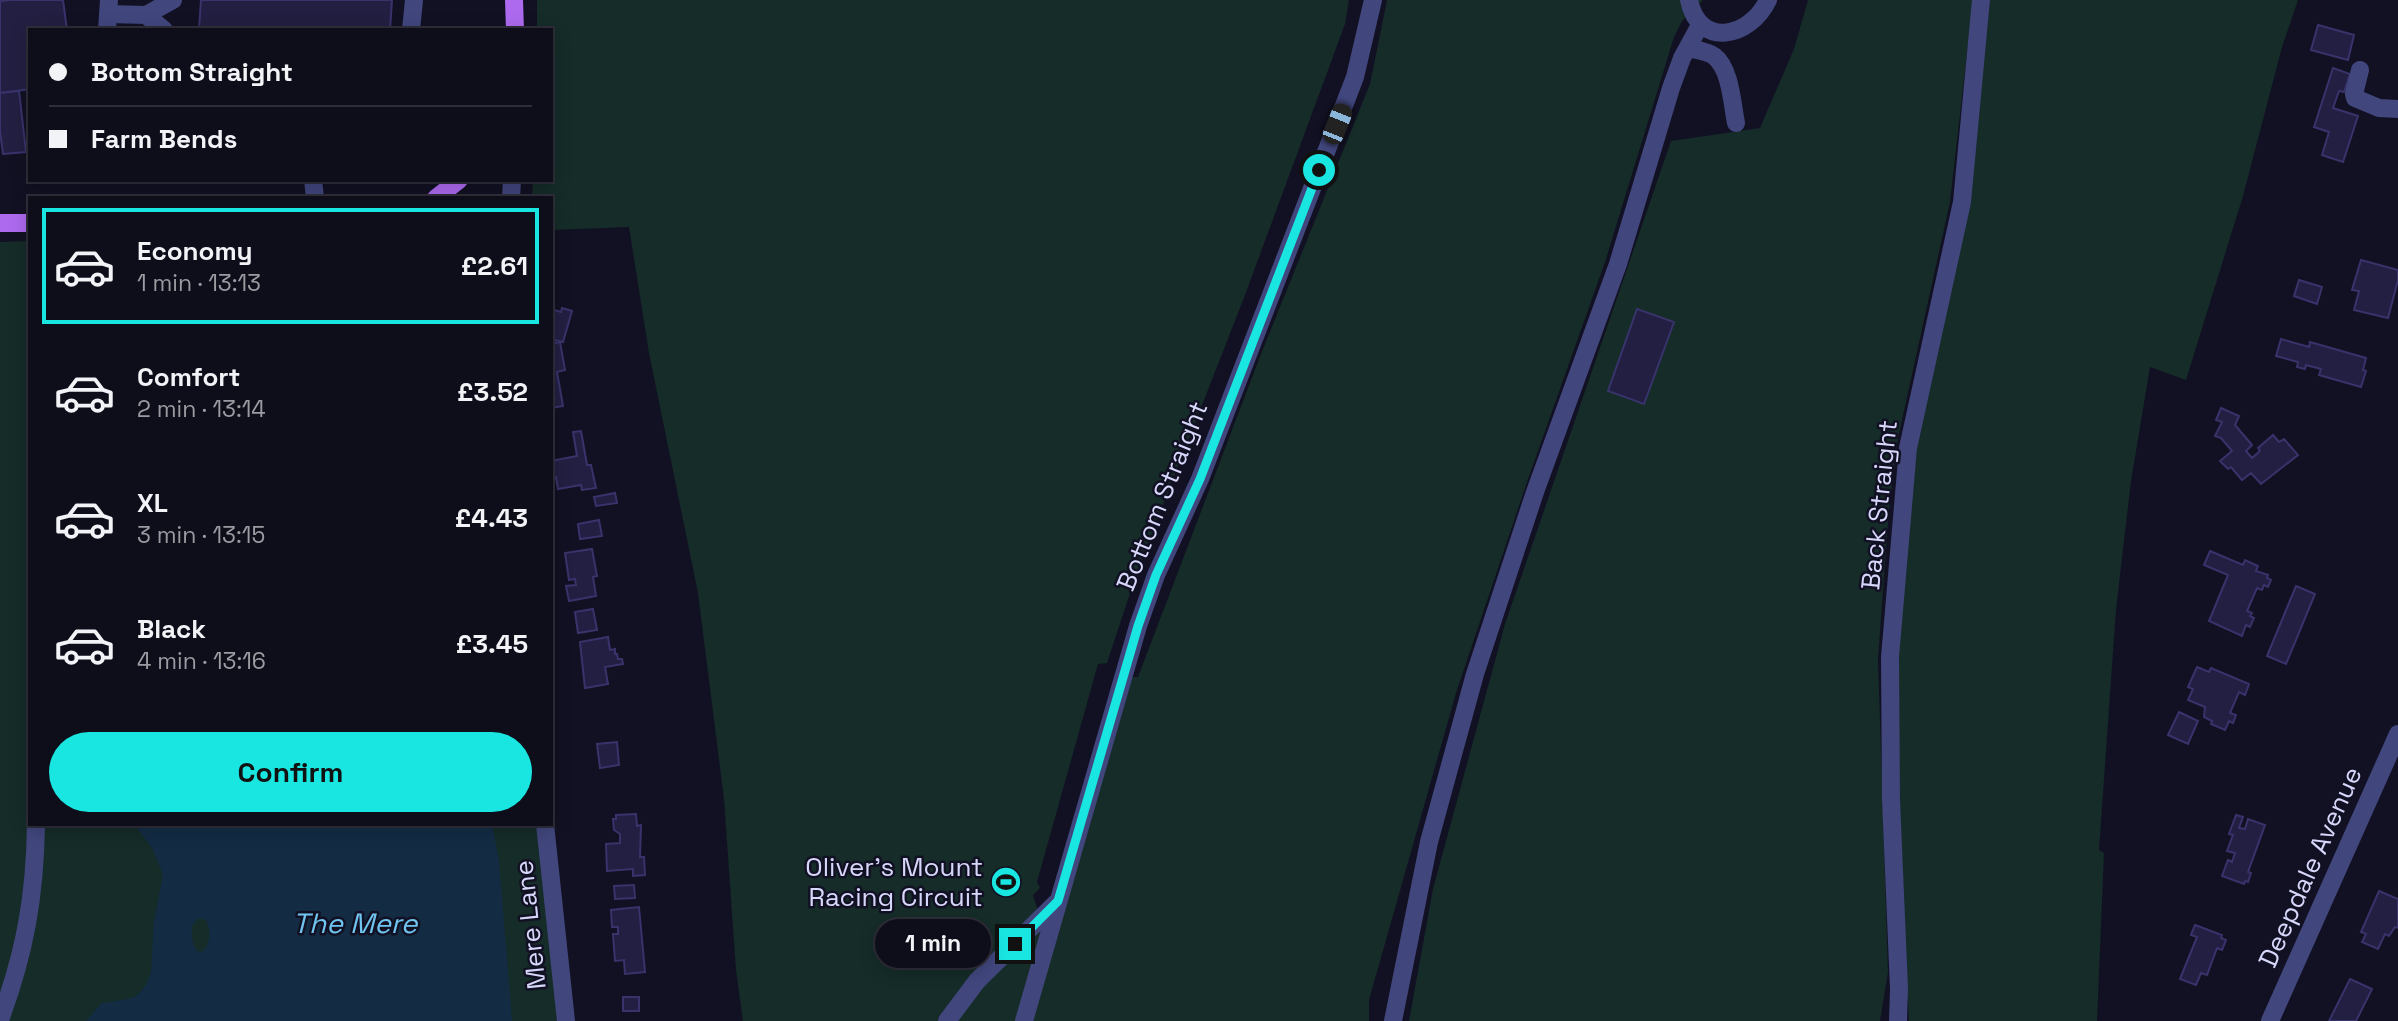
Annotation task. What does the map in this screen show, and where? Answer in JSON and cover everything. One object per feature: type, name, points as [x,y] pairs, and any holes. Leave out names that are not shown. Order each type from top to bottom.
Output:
[{"type":"main road","points":[[514,0],[515,28]]},
{"type":"main road","points":[[439,196],[456,182]]},
{"type":"main road","points":[[0,223],[28,223]]},
{"type":"street","points":[[108,15],[146,15],[173,0]]},
{"type":"street","points":[[411,28],[414,0]]},
{"type":"street","name":"Bottom Straight","points":[[1024,1021],[1138,626],[1156,575],[1200,479],[1355,78],[1373,0]]},
{"type":"street","points":[[1689,0],[1700,25],[1720,33],[1732,32],[1755,18],[1768,0]]},
{"type":"street","name":"Back Straight","points":[[1898,1021],[1891,800],[1890,657],[1893,617],[1908,448],[1962,202],[1981,0]]},
{"type":"street","points":[[146,15],[162,28]]},
{"type":"street","points":[[1393,1021],[1429,842],[1475,674],[1535,492],[1618,264],[1671,88],[1700,25]]},
{"type":"street","points":[[1688,48],[1709,54],[1720,63],[1726,75],[1736,123]]},
{"type":"street","points":[[2360,70],[2355,99],[2379,108],[2398,109]]},
{"type":"street","name":"Deepdale Avenue","points":[[2270,1021],[2398,734]]},
{"type":"street","points":[[0,1020],[15,978],[30,914],[36,826]]},
{"type":"street","name":"Mere Lane","points":[[545,826],[566,1021]]},
{"type":"street","points":[[947,1021],[977,981],[1058,901]]},
{"type":"green space","points":[[537,0],[1349,0],[1345,24],[1245,295],[1138,569],[1107,663],[1098,664],[1037,882],[1040,888],[1033,895],[1043,927],[1017,1021],[743,1021],[736,970],[724,799],[698,593],[649,353],[629,227],[553,230],[553,196],[532,196],[533,182],[553,182],[553,28],[537,28]]},
{"type":"green space","points":[[1387,0],[1703,0],[1682,21],[1674,37],[1605,262],[1456,693],[1369,1000],[1369,1021],[1033,1021],[1130,677],[1138,677],[1261,354],[1370,84]]},
{"type":"green space","points":[[1808,0],[1973,0],[1950,202],[1898,438],[1889,509],[1878,659],[1888,972],[1880,1021],[1409,1021],[1433,889],[1505,624],[1671,141],[1760,128],[1794,49]]},
{"type":"green space","points":[[1990,0],[2298,0],[2282,47],[2243,196],[2186,380],[2150,367],[2131,481],[2116,609],[2099,850],[2104,853],[2097,1021],[1909,1021],[1898,801],[1897,659],[1917,447],[1969,203]]},
{"type":"green space","points":[[28,241],[28,826],[540,826],[561,1021],[0,1021],[0,242]]},
{"type":"water","name":"The Mere","points":[[136,826],[492,826],[499,861],[512,1021],[86,1021],[102,1003],[129,999],[138,995],[146,985],[151,973],[154,922],[163,874],[152,848]],"holes":[[[198,918],[205,919],[209,928],[207,946],[201,953],[194,945],[191,927]]]},
{"type":"building","points":[[63,0],[67,28],[28,28],[28,89],[0,93],[0,1]]},
{"type":"building","points":[[201,0],[392,0],[390,28],[199,28]]},
{"type":"building","points":[[2318,25],[2354,35],[2348,60],[2311,50]]},
{"type":"building","points":[[2333,68],[2350,74],[2344,92],[2339,91],[2333,108],[2358,116],[2343,162],[2322,155],[2329,132],[2314,127]]},
{"type":"building","points":[[19,91],[26,152],[3,154],[0,93]]},
{"type":"building","points":[[2361,260],[2398,270],[2388,318],[2354,310],[2359,291],[2352,290]]},
{"type":"building","points":[[2299,280],[2322,287],[2317,304],[2294,296]]},
{"type":"building","points":[[562,308],[572,311],[563,342],[553,340],[553,310],[561,312]]},
{"type":"building","points":[[1637,309],[1674,322],[1644,404],[1608,391]]},
{"type":"building","points":[[2281,339],[2309,347],[2310,342],[2366,358],[2363,370],[2366,371],[2361,387],[2319,375],[2321,369],[2306,365],[2305,369],[2297,367],[2298,362],[2276,356]]},
{"type":"building","points":[[560,342],[565,370],[557,372],[563,406],[553,408],[553,344]]},
{"type":"building","points":[[2221,408],[2239,416],[2235,425],[2252,445],[2246,451],[2252,458],[2260,451],[2258,448],[2273,435],[2279,442],[2284,439],[2298,455],[2261,484],[2251,473],[2242,480],[2231,467],[2228,469],[2220,461],[2232,451],[2221,438],[2215,436],[2222,422],[2216,420]]},
{"type":"building","points":[[581,431],[587,465],[591,465],[596,488],[582,490],[581,485],[558,489],[556,477],[553,478],[553,461],[577,456],[573,432]]},
{"type":"building","points":[[615,493],[617,503],[596,506],[594,497]]},
{"type":"building","points":[[599,520],[602,536],[580,539],[578,524]]},
{"type":"building","points":[[592,549],[597,576],[593,577],[596,596],[569,601],[566,586],[576,585],[575,579],[569,580],[565,553]]},
{"type":"building","points":[[2210,551],[2243,565],[2245,560],[2258,566],[2256,571],[2268,575],[2267,578],[2271,580],[2268,587],[2264,585],[2262,590],[2257,588],[2247,611],[2252,613],[2250,616],[2254,618],[2250,627],[2246,625],[2242,636],[2209,621],[2228,575],[2204,565]]},
{"type":"building","points":[[2296,586],[2315,594],[2286,664],[2267,656]]},
{"type":"building","points":[[593,609],[597,630],[578,633],[575,612]]},
{"type":"building","points":[[608,637],[610,650],[615,649],[615,654],[618,659],[622,659],[623,664],[605,667],[608,684],[585,688],[580,642]]},
{"type":"building","points":[[2197,667],[2209,672],[2211,668],[2249,684],[2245,695],[2239,692],[2230,713],[2236,715],[2233,723],[2229,721],[2225,730],[2211,724],[2212,721],[2204,717],[2205,707],[2188,700],[2193,689],[2188,687]]},
{"type":"building","points":[[2179,712],[2198,721],[2188,744],[2168,735]]},
{"type":"building","points":[[617,742],[619,765],[600,768],[597,744]]},
{"type":"building","points":[[636,814],[637,826],[641,825],[640,857],[644,857],[645,875],[633,876],[633,869],[607,871],[606,844],[620,843],[620,834],[614,830],[613,819],[616,819],[616,815]]},
{"type":"building","points":[[2236,815],[2243,817],[2239,828],[2245,829],[2248,819],[2265,825],[2248,872],[2251,873],[2248,882],[2245,881],[2244,884],[2222,876],[2228,860],[2232,862],[2235,853],[2227,851],[2233,835],[2229,834]]},
{"type":"building","points":[[634,885],[635,898],[615,899],[614,886]]},
{"type":"building","points":[[2379,891],[2398,899],[2398,928],[2395,927],[2389,936],[2385,934],[2378,949],[2362,942],[2366,934],[2361,932]]},
{"type":"building","points":[[639,907],[645,972],[625,974],[624,960],[615,961],[613,934],[618,934],[618,927],[612,927],[611,910]]},
{"type":"building","points":[[2195,925],[2222,935],[2221,938],[2226,940],[2222,950],[2217,948],[2207,975],[2201,973],[2196,985],[2180,979],[2197,937],[2191,935]]},
{"type":"building","points":[[2350,979],[2372,989],[2356,1021],[2329,1021]]},
{"type":"building","points":[[623,997],[639,997],[639,1011],[623,1011]]},
{"type":"place","name":"Oliver's Mount Racing Circuit","points":[[1006,882]]},
{"type":"route","points":[[1015,944],[1058,901],[1138,626],[1156,575],[1200,479],[1319,170]]}]
